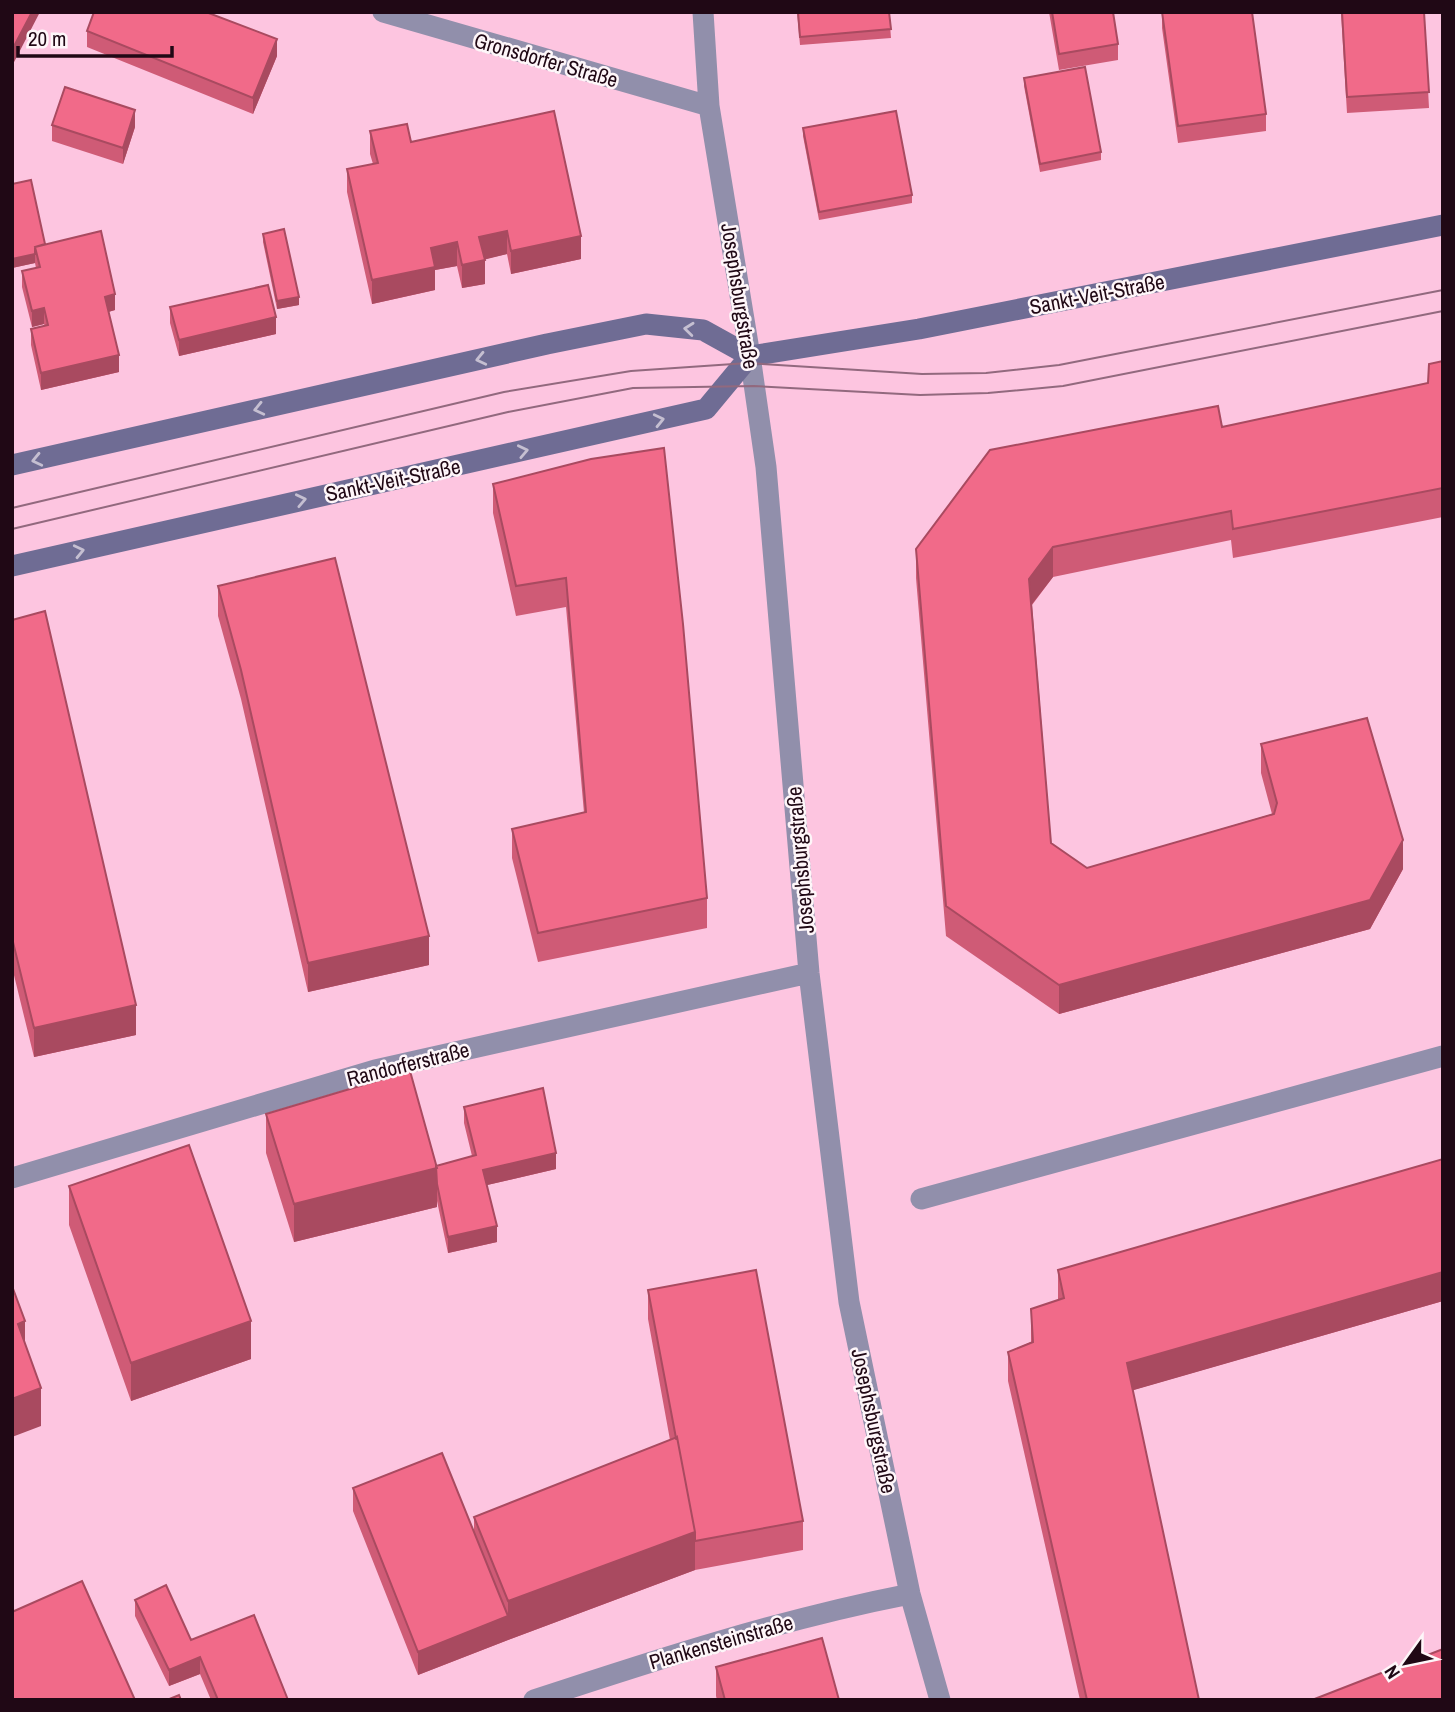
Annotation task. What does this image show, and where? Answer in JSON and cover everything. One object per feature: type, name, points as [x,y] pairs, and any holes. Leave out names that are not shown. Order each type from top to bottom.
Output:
[{"type":"street","name":"Gronsdorfer Straße","points":[[383,12],[709,106]]},
{"type":"street","name":"Josephsburgstraße","points":[[703,12],[709,106],[766,467],[809,972],[849,1302],[910,1594],[940,1700]]},
{"type":"street","name":"Sankt-Veit-Straße","points":[[12,566],[706,409],[750,356],[919,329],[1443,225]]},
{"type":"street","points":[[12,465],[646,324],[703,330],[750,356]]},
{"type":"street","name":"Randorferstraße","points":[[12,1178],[375,1070],[809,972]]},
{"type":"street","points":[[921,1199],[1443,1056]]},
{"type":"street","name":"Plankensteinstraße","points":[[534,1700],[670,1655],[853,1605],[910,1594]]},
{"type":"building","points":[[12,12],[32,12],[12,50]]},
{"type":"building","points":[[94,12],[206,12],[277,39],[253,98],[87,31]]},
{"type":"building","points":[[798,12],[889,12],[891,29],[800,37]]},
{"type":"building","points":[[1052,12],[1113,12],[1118,44],[1059,54]]},
{"type":"building","points":[[1162,12],[1252,12],[1266,114],[1178,126]]},
{"type":"building","points":[[1342,12],[1424,12],[1429,92],[1347,97]]},
{"type":"building","points":[[1085,67],[1101,152],[1040,164],[1024,78]]},
{"type":"building","points":[[65,87],[135,110],[123,148],[52,125]]},
{"type":"building","points":[[554,111],[581,236],[511,251],[507,231],[479,237],[485,260],[462,265],[457,242],[431,248],[435,267],[372,280],[347,169],[378,163],[370,131],[407,124],[411,142]]},
{"type":"building","points":[[896,111],[912,195],[819,212],[803,128]]},
{"type":"building","points":[[31,180],[45,244],[35,247],[35,254],[12,259],[12,184]]},
{"type":"building","points":[[284,229],[299,297],[277,301],[263,234]]},
{"type":"building","points":[[101,231],[115,294],[105,297],[119,355],[41,373],[31,329],[48,325],[44,308],[32,311],[22,271],[40,267],[35,247]]},
{"type":"building","points":[[268,285],[276,317],[179,340],[170,307]]},
{"type":"building","points":[[1443,361],[1443,488],[1233,529],[1231,511],[1053,547],[1029,579],[1051,843],[1087,868],[1274,814],[1277,803],[1261,744],[1367,718],[1403,840],[1370,900],[1059,985],[946,906],[916,549],[990,450],[1218,406],[1222,427],[1428,383],[1429,364]]},
{"type":"building","points":[[664,448],[683,624],[707,898],[538,933],[512,829],[586,812],[566,578],[516,586],[493,484],[591,459]]},
{"type":"building","points":[[335,558],[429,936],[308,963],[241,670],[218,586]]},
{"type":"building","points":[[45,611],[136,1005],[34,1028],[12,938],[12,620]]},
{"type":"building","points":[[410,1071],[437,1168],[294,1204],[266,1114]]},
{"type":"building","points":[[543,1088],[556,1153],[483,1170],[497,1226],[448,1237],[436,1166],[476,1155],[464,1107]]},
{"type":"building","points":[[189,1145],[251,1321],[131,1363],[69,1186]]},
{"type":"building","points":[[1443,1159],[1443,1272],[1127,1363],[1199,1700],[1087,1700],[1008,1352],[1033,1342],[1031,1309],[1064,1298],[1058,1270]]},
{"type":"building","points":[[756,1270],[803,1521],[695,1541],[648,1290]]},
{"type":"building","points":[[12,1286],[25,1321],[18,1324],[41,1388],[12,1399]]},
{"type":"building","points":[[677,1437],[695,1532],[508,1601],[474,1517]]},
{"type":"building","points":[[442,1453],[508,1616],[418,1652],[353,1488]]},
{"type":"building","points":[[82,1581],[135,1700],[12,1700],[12,1612]]},
{"type":"building","points":[[166,1585],[191,1640],[254,1615],[288,1700],[218,1700],[200,1657],[169,1670],[135,1600]]},
{"type":"building","points":[[822,1638],[839,1700],[725,1700],[716,1667]]},
{"type":"building","points":[[1443,1649],[1443,1700],[1312,1700]]},
{"type":"building","points":[[179,1695],[181,1700],[167,1700]]},
{"type":"tram line","points":[[12,508],[504,392],[631,371],[748,363],[922,374],[986,373],[1059,365],[1443,290]]},
{"type":"tram line","points":[[12,529],[508,412],[633,388],[754,386],[920,395],[988,393],[1063,386],[1443,311]]}]
